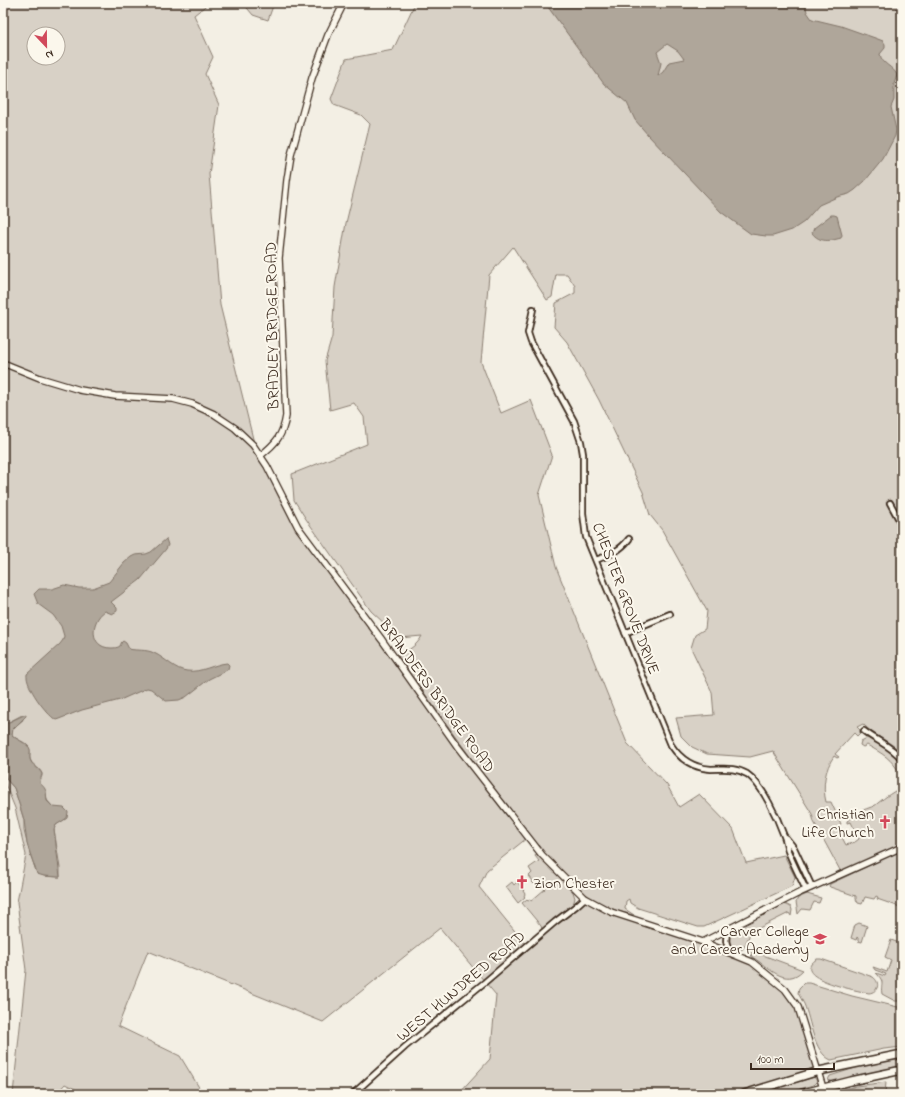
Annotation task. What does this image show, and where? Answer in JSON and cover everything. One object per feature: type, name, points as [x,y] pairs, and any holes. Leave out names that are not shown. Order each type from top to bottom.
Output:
[{"type":"main road","points":[[744,1094],[819,1072],[902,1054]]},
{"type":"main road","points":[[800,1094],[851,1080],[902,1070]]},
{"type":"street","name":"BRADLEY BRIDGE ROAD","points":[[260,456],[279,437],[284,428],[286,416],[279,258],[291,155],[312,78],[328,35],[344,3]]},
{"type":"street","name":"CHESTER GROVE DRIVE","points":[[533,309],[528,334],[574,421],[581,442],[583,454],[583,523],[586,537],[671,745],[675,751],[693,765],[711,769],[729,768],[738,770],[754,780],[765,795],[806,890]]},
{"type":"street","name":"BRANDERS BRIDGE ROAD","points":[[3,363],[40,378],[80,390],[115,396],[162,398],[192,404],[214,414],[235,428],[253,445],[268,466],[298,527],[458,746],[542,855],[585,898],[611,912],[703,942],[752,962],[785,989],[798,1007],[823,1088]]},
{"type":"street","points":[[890,503],[902,525]]},
{"type":"street","points":[[596,560],[618,551],[629,539]]},
{"type":"street","points":[[625,633],[670,614]]},
{"type":"street","points":[[864,731],[890,746],[902,759]]},
{"type":"street","name":"CHESTER GROVE DRIVE","points":[[784,837],[794,848],[812,887]]},
{"type":"street","points":[[703,942],[812,887],[902,847]]},
{"type":"street","name":"WEST HUNDRED ROAD","points":[[353,1094],[405,1047],[585,898]]},
{"type":"street","points":[[728,929],[726,938],[727,946],[733,954]]},
{"type":"shaded area","points":[[3,3],[209,3],[194,15],[213,57],[205,74],[219,105],[209,174],[220,305],[256,451],[298,527],[527,838],[487,870],[479,887],[527,946],[585,898],[591,903],[709,944],[752,964],[785,990],[796,1006],[817,1070],[742,1094],[458,1094],[490,1059],[496,995],[440,928],[323,1022],[148,951],[118,1026],[180,1056],[203,1094],[85,1094],[65,1084],[56,1094],[13,1094],[26,970],[17,902],[26,855],[15,808],[3,779],[3,772],[7,780],[14,788],[24,820],[24,831],[30,854],[37,873],[44,876],[60,877],[54,829],[56,825],[67,818],[47,800],[46,794],[39,782],[42,776],[41,771],[31,761],[29,748],[25,743],[12,735],[12,729],[23,720],[22,715],[3,725],[3,364],[80,390],[3,363]]},
{"type":"shaded area","points":[[243,3],[274,3],[268,20],[253,15]]},
{"type":"shaded area","points":[[415,3],[902,3],[902,753],[863,724],[857,727],[860,730],[860,733],[857,736],[854,733],[835,754],[839,757],[837,758],[834,756],[828,766],[824,790],[826,802],[831,802],[841,824],[837,828],[846,845],[859,839],[851,822],[847,823],[847,821],[862,811],[876,805],[902,787],[902,845],[841,872],[814,822],[812,814],[773,751],[750,757],[707,754],[692,747],[681,736],[676,718],[714,715],[712,692],[691,648],[695,635],[705,629],[707,611],[662,530],[650,515],[643,492],[599,400],[567,342],[554,327],[556,303],[575,293],[575,286],[567,274],[556,274],[552,297],[547,300],[513,247],[489,275],[481,362],[501,413],[531,400],[552,455],[539,495],[556,567],[627,743],[667,785],[679,807],[699,794],[733,829],[746,863],[784,855],[795,877],[792,886],[704,927],[698,927],[638,908],[630,903],[629,899],[626,901],[625,909],[634,915],[617,911],[595,901],[583,893],[544,853],[502,801],[397,655],[414,646],[422,636],[400,638],[371,611],[294,500],[292,474],[367,444],[364,417],[354,403],[330,410],[325,361],[332,337],[335,287],[346,223],[370,124],[361,115],[334,105],[331,99],[346,59],[393,50]]},
{"type":"shaded area","points":[[545,3],[805,3],[807,12],[812,19],[841,26],[883,41],[885,48],[880,54],[881,58],[897,75],[894,84],[894,100],[891,107],[896,130],[895,136],[883,159],[865,181],[855,190],[849,194],[837,197],[819,205],[804,222],[792,230],[773,236],[751,234],[721,212],[635,120],[627,103],[604,84]],"holes":[[[667,44],[678,51],[684,59],[669,62],[663,72],[658,76],[661,63],[657,52]]]},
{"type":"shaded area","points":[[831,215],[837,216],[842,235],[841,238],[822,240],[812,233],[814,228]]},
{"type":"shaded area","points":[[166,539],[168,545],[166,549],[140,580],[111,602],[117,608],[117,611],[112,614],[105,611],[100,615],[95,627],[95,639],[104,647],[111,648],[119,647],[123,641],[129,649],[151,652],[174,666],[187,671],[202,670],[227,663],[229,665],[228,669],[209,679],[186,697],[179,700],[166,701],[151,689],[147,688],[120,700],[82,710],[56,720],[47,712],[37,699],[29,685],[27,674],[60,644],[64,636],[61,626],[53,615],[38,604],[34,594],[39,589],[52,589],[64,585],[79,588],[93,588],[109,582],[124,563],[131,557],[151,552]]},
{"type":"shaded area","points":[[26,714],[26,716],[13,729],[12,735],[29,748],[33,765],[42,774],[40,783],[46,791],[47,801],[53,807],[64,808],[68,812],[67,818],[56,825],[54,829],[60,877],[37,874],[27,844],[24,820],[14,788],[7,780],[3,772],[3,725]]},
{"type":"shaded area","points":[[867,738],[887,748],[897,756],[902,764],[902,780],[899,781],[897,778],[901,775],[894,764],[886,757],[867,745],[863,747],[860,745],[861,741]]},
{"type":"shaded area","points":[[902,850],[902,902],[900,907],[877,899],[878,897],[876,896],[874,899],[865,897],[862,904],[858,903],[856,896],[829,886],[830,884]]},
{"type":"shaded area","points":[[538,854],[573,892],[575,898],[573,905],[542,929],[522,903],[527,899],[530,899],[531,901],[545,889],[538,881],[534,884],[529,876],[532,873],[529,868],[539,861],[535,856]]},
{"type":"shaded area","points":[[512,882],[514,885],[517,882],[524,890],[525,897],[518,903],[506,887]]},
{"type":"shaded area","points":[[807,894],[821,898],[819,903],[814,902],[810,910],[802,909],[798,914],[796,902],[798,898]]},
{"type":"shaded area","points":[[785,904],[791,907],[791,916],[789,913],[751,932],[743,949],[736,951],[733,949],[729,939],[733,930]]},
{"type":"shaded area","points":[[859,923],[867,926],[862,942],[858,941],[857,937],[856,940],[851,938],[855,925]]},
{"type":"shaded area","points":[[891,940],[902,944],[902,976],[899,986],[902,987],[902,1001],[895,1001],[882,994],[882,981],[876,973],[885,976],[886,974],[875,970],[873,967],[887,972],[891,960],[885,957]]},
{"type":"shaded area","points":[[753,947],[757,948],[760,954],[803,970],[796,975],[783,977],[752,957],[750,949]]},
{"type":"shaded area","points":[[817,959],[821,959],[873,977],[878,984],[875,991],[869,993],[852,990],[818,978],[811,972],[810,966]]},
{"type":"shaded area","points":[[804,983],[809,983],[852,996],[902,1008],[902,1047],[884,1049],[831,1060],[825,1056],[816,1043],[804,1004],[798,993],[799,988]]},
{"type":"shaded area","points":[[902,1059],[902,1068],[834,1082],[828,1080],[830,1076],[868,1064]]},
{"type":"shaded area","points":[[814,1077],[817,1081],[813,1085],[784,1094],[758,1094]]},
{"type":"shaded area","points":[[886,1082],[885,1094],[824,1094],[857,1086]]},
{"type":"place","name":"Christian Life Church","points":[[885,822]]},
{"type":"place","name":"Zion Chester","points":[[522,882]]},
{"type":"place","name":"Carver College and Career Academy","points":[[820,939]]}]
